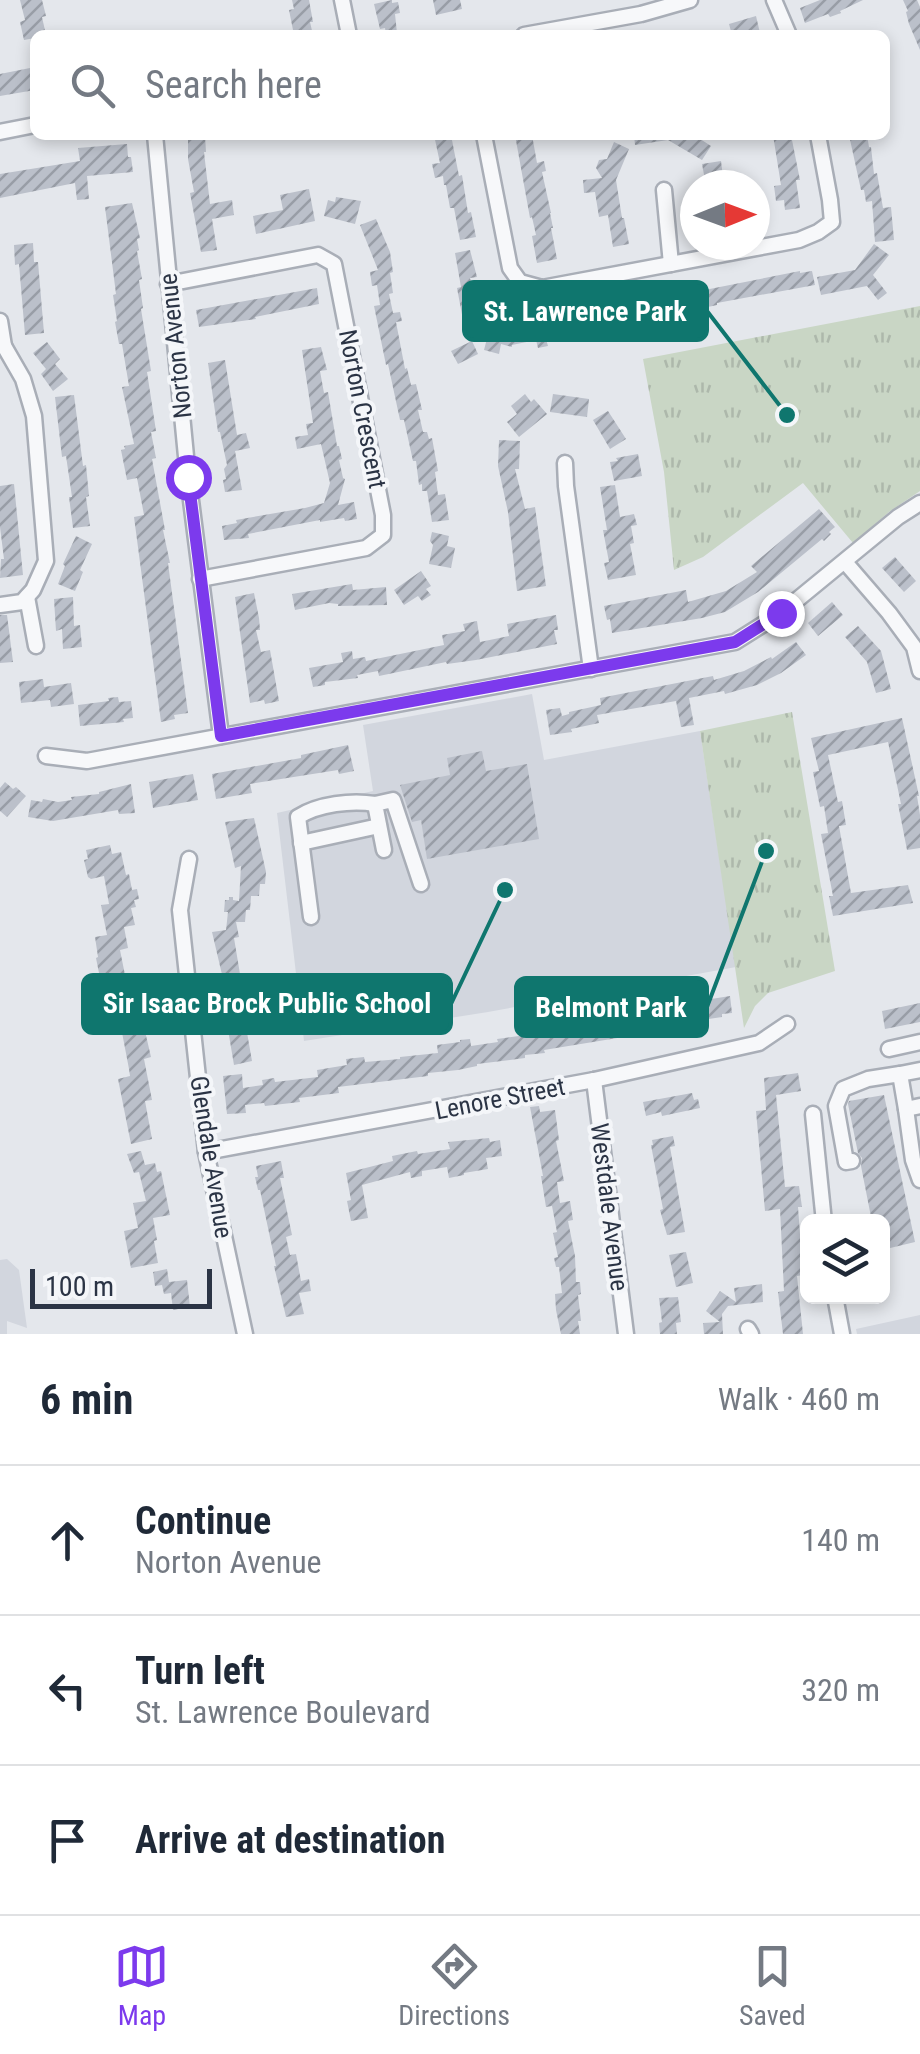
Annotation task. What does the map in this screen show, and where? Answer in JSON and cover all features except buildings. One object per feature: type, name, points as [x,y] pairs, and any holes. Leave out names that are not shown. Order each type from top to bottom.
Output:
[{"type":"street","points":[[342,0],[348,30]]},
{"type":"street","points":[[552,30],[640,14],[690,0]]},
{"type":"street","points":[[774,0],[787,30]]},
{"type":"street","points":[[0,132],[30,126]]},
{"type":"street","name":"Norton Avenue","points":[[155,140],[200,580],[221,736]]},
{"type":"street","points":[[485,140],[510,268],[520,282],[542,288],[799,240],[818,232],[832,222],[819,140]]},
{"type":"street","points":[[664,190],[671,264]]},
{"type":"street","name":"Norton Crescent","points":[[168,284],[318,255],[334,264],[383,515],[383,535],[366,548],[200,580]]},
{"type":"street","points":[[0,321],[2,346],[23,378],[34,416],[46,561],[33,590],[22,602],[0,605]]},
{"type":"street","points":[[565,464],[591,669]]},
{"type":"street","points":[[46,756],[87,760],[735,642],[781,613],[898,516],[920,503]]},
{"type":"street","points":[[844,562],[914,647],[920,671]]},
{"type":"street","points":[[27,596],[36,646]]},
{"type":"street","points":[[311,917],[298,817],[306,812],[393,800],[421,884]]},
{"type":"street","points":[[375,804],[384,850]]},
{"type":"street","points":[[301,843],[379,826]]},
{"type":"street","name":"Glendale Avenue","points":[[189,859],[180,910],[206,1152],[246,1334]]},
{"type":"street","name":"Lenore Street","points":[[206,1152],[594,1080],[759,1044],[787,1024]]},
{"type":"street","points":[[889,1048],[920,1042]]},
{"type":"street","points":[[852,1161],[846,1162],[836,1106],[843,1090],[857,1083],[920,1070]]},
{"type":"street","points":[[900,1074],[913,1108],[913,1160],[920,1180]]},
{"type":"street","name":"Westdale Avenue","points":[[594,1080],[626,1334]]},
{"type":"street","points":[[813,1114],[823,1214]]},
{"type":"street","points":[[837,1304],[842,1334]]},
{"type":"shaded area","points":[[532,694],[544,760],[700,731],[736,967],[304,1041],[277,813],[373,791],[363,725]]},
{"type":"shaded area","points":[[7,1259],[19,1270],[27,1328],[7,1321],[7,1334],[0,1334],[0,1260]]},
{"type":"shaded area","points":[[920,1315],[920,1334],[857,1334],[856,1329]]},
{"type":"green space","points":[[920,306],[920,491],[853,543],[803,483],[703,557],[674,570],[664,472],[643,359]]},
{"type":"green space","points":[[792,712],[835,971],[768,993],[755,1006],[744,1028],[700,731]]},
{"type":"place","name":"St. Lawrence Park","points":[[787,415]]},
{"type":"place","name":"Belmont Park","points":[[766,851]]},
{"type":"place","name":"Sir Isaac Brock Public School","points":[[505,890]]},
{"type":"route","points":[[188,477],[221,736],[735,642],[781,613]]}]
